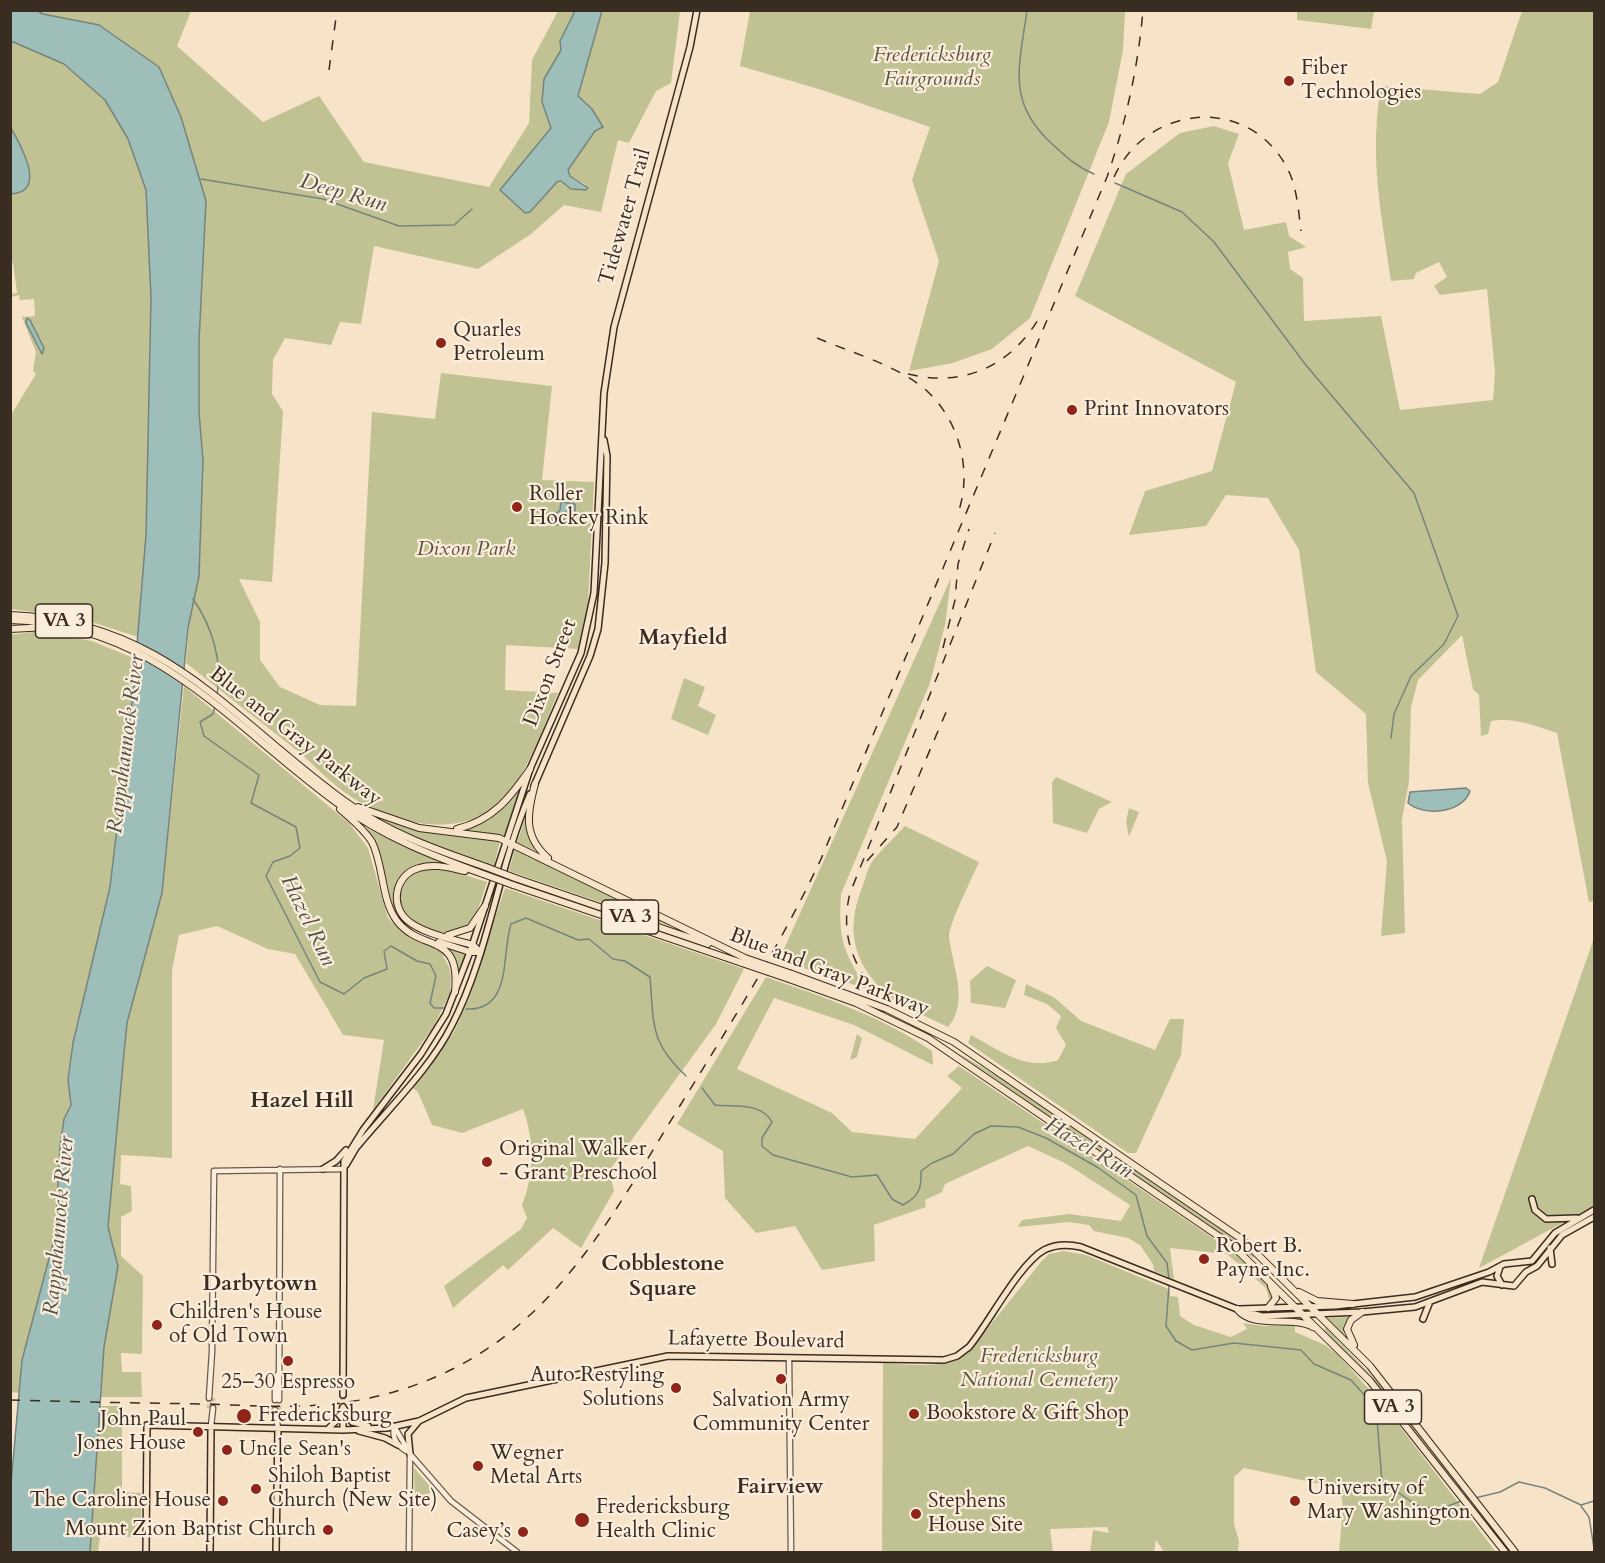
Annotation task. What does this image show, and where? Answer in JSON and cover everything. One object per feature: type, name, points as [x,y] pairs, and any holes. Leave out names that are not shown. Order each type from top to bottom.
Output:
[{"type":"highway","name":"Blue and Gray Parkway","points":[[10,615],[63,621],[115,639],[185,672],[315,786],[357,817],[392,837],[790,977],[856,1003],[913,1030],[949,1051],[1223,1239],[1263,1273],[1370,1381],[1505,1552]]},
{"type":"highway","points":[[10,620],[44,623],[84,632]]},
{"type":"highway","name":"VA 3","points":[[10,629],[44,627],[84,632]]},
{"type":"highway","name":"Blue and Gray Parkway","points":[[84,632],[115,639]]},
{"type":"highway","name":"Blue and Gray Parkway","points":[[234,715],[346,802],[404,836],[485,871]]},
{"type":"highway","points":[[448,831],[474,824],[497,810],[514,793],[530,769]]},
{"type":"highway","points":[[534,784],[528,810],[529,832],[540,850],[558,865]]},
{"type":"highway","points":[[315,786],[362,829],[371,842],[392,912],[398,922],[409,932],[441,946],[453,961],[457,980],[455,993]]},
{"type":"highway","points":[[346,802],[403,823],[485,835],[506,842],[558,865],[744,960]]},
{"type":"highway","points":[[480,952],[417,926],[403,916],[397,900],[400,884],[412,871],[427,866],[485,871]]},
{"type":"highway","points":[[445,936],[459,934],[470,928],[485,906]]},
{"type":"highway","points":[[427,939],[472,949]]},
{"type":"highway","name":"Blue and Gray Parkway","points":[[790,977],[887,1009],[954,1042],[1243,1240],[1358,1354],[1400,1402],[1515,1552]]},
{"type":"highway","points":[[1263,1273],[1276,1296],[1274,1303],[1268,1308]]},
{"type":"highway","points":[[1295,1291],[1317,1301],[1353,1304]]},
{"type":"highway","points":[[1237,1310],[1255,1319],[1296,1321],[1321,1331]]},
{"type":"highway","points":[[1358,1354],[1347,1329],[1351,1320],[1362,1312]]},
{"type":"main road","name":"Tidewater Trail","points":[[603,435],[604,393],[618,304],[690,47],[697,10]]},
{"type":"main road","name":"Dixon Street","points":[[344,1169],[346,1154],[421,1054],[440,1025],[455,993],[472,949],[530,769],[579,660],[590,624],[596,572],[603,435]]},
{"type":"main road","name":"Dixon Street","points":[[344,1169],[352,1154],[434,1053],[453,1024],[480,952],[534,784],[590,656],[598,629],[603,591],[607,456],[603,435]]},
{"type":"main road","points":[[323,1169],[336,1161],[363,1130]]},
{"type":"main road","points":[[343,1395],[344,1169]]},
{"type":"main road","points":[[1532,1199],[1536,1212],[1548,1220],[1582,1217]]},
{"type":"main road","name":"Lafayette Boulevard","points":[[1237,1310],[1353,1304],[1424,1294],[1502,1266],[1532,1261],[1555,1233],[1594,1210]]},
{"type":"main road","name":"Lafayette Boulevard","points":[[146,1552],[147,1425],[211,1424],[343,1430],[372,1429],[419,1421],[466,1398],[656,1357],[934,1360],[957,1356],[968,1349],[981,1333],[1034,1257],[1058,1245],[1081,1247],[1237,1310],[1262,1316],[1418,1307],[1482,1282],[1514,1286],[1539,1263],[1562,1235],[1594,1217]]},
{"type":"main road","points":[[1539,1263],[1545,1261],[1552,1264],[1550,1248]]},
{"type":"main road","points":[[1513,1264],[1520,1271],[1520,1280]]},
{"type":"main road","points":[[1502,1266],[1497,1276],[1502,1285]]},
{"type":"main road","points":[[1418,1307],[1419,1300],[1424,1294]]},
{"type":"main road","points":[[1423,1319],[1429,1304]]},
{"type":"main road","points":[[343,1407],[352,1422],[372,1429]]},
{"type":"main road","points":[[328,1429],[336,1422],[343,1407]]},
{"type":"main road","points":[[343,1407],[343,1430]]},
{"type":"main road","points":[[410,1454],[408,1434],[419,1421]]},
{"type":"main road","points":[[210,1552],[211,1424]]},
{"type":"main road","points":[[276,1552],[278,1426]]},
{"type":"main road","points":[[357,1430],[385,1438],[398,1445]]},
{"type":"street","points":[[277,1400],[275,1379],[278,1374],[280,1169]]},
{"type":"street","points":[[211,1398],[214,1171],[344,1169]]},
{"type":"street","points":[[789,1358],[791,1552]]},
{"type":"street","points":[[211,1408],[211,1424]]},
{"type":"street","points":[[277,1410],[278,1426]]},
{"type":"street","points":[[394,1426],[394,1438],[398,1445],[410,1454]]},
{"type":"street","points":[[394,1426],[410,1454],[459,1510],[517,1552]]},
{"type":"street","points":[[409,1552],[410,1454]]},
{"type":"green space","points":[[1297,10],[1374,11],[1371,29],[1297,20]]},
{"type":"green space","name":"Dixon Park","points":[[37,11],[191,11],[177,46],[263,122],[319,96],[364,162],[489,187],[529,123],[532,60],[558,11],[575,11],[561,50],[544,79],[542,102],[551,128],[501,190],[513,203],[530,212],[557,182],[586,185],[570,176],[568,170],[597,129],[592,109],[578,96],[602,11],[680,11],[671,83],[656,91],[629,143],[618,140],[601,212],[564,205],[531,234],[478,269],[374,246],[361,324],[340,322],[331,345],[285,338],[273,360],[272,394],[283,411],[272,582],[239,579],[260,622],[260,660],[280,687],[320,705],[356,706],[372,412],[435,419],[441,373],[552,386],[542,480],[594,482],[588,603],[578,649],[506,645],[505,690],[558,693],[533,752],[517,781],[498,804],[482,815],[464,822],[445,825],[426,824],[387,815],[369,807],[336,786],[298,751],[186,663],[203,460],[199,412],[199,341],[206,201],[181,117],[159,67],[99,25]]},
{"type":"green space","name":"Fredericksburg Fairgrounds","points":[[750,11],[1125,11],[1123,50],[1109,122],[1030,318],[992,349],[953,363],[909,371],[939,261],[912,180],[930,127],[822,90],[740,66]]},
{"type":"green space","points":[[1522,11],[1594,11],[1594,901],[1589,902],[1557,733],[1524,723],[1499,720],[1491,721],[1488,734],[1481,736],[1479,695],[1473,689],[1462,635],[1418,680],[1411,707],[1409,782],[1402,819],[1405,933],[1381,936],[1387,861],[1368,783],[1366,714],[1316,672],[1299,550],[1268,498],[1226,495],[1206,526],[1129,535],[1145,491],[1212,471],[1236,382],[1075,296],[1126,174],[1180,133],[1214,126],[1239,134],[1228,163],[1244,230],[1286,222],[1289,236],[1306,247],[1288,252],[1290,269],[1303,278],[1304,321],[1381,316],[1400,410],[1493,400],[1495,372],[1487,289],[1440,295],[1434,286],[1447,277],[1439,262],[1416,273],[1414,279],[1391,281],[1380,208],[1376,137],[1381,86],[1480,94],[1498,82]]},
{"type":"green space","points":[[11,41],[64,64],[105,100],[128,139],[146,190],[151,298],[146,535],[138,637],[79,618],[11,609],[11,415],[36,374],[33,371],[36,352],[22,317],[35,316],[34,299],[20,300],[19,295],[12,297],[11,294],[17,293],[13,263],[11,263],[10,194],[26,187],[29,171],[25,156],[11,126],[9,97]]},
{"type":"green space","points":[[951,578],[945,625],[930,683],[841,894],[840,922],[844,944],[852,964],[867,989],[779,960]]},
{"type":"green space","points":[[40,631],[92,641],[136,659],[110,887],[73,1043],[68,1080],[71,1105],[64,1119],[60,1146],[57,1205],[60,1221],[22,1360],[19,1393],[11,1392],[10,635]]},
{"type":"green space","points":[[684,678],[705,687],[698,706],[716,715],[708,735],[671,719]]},
{"type":"green space","points":[[184,686],[349,823],[368,848],[388,918],[403,933],[430,944],[441,952],[449,967],[450,993],[434,1026],[373,1110],[384,1040],[343,1035],[295,954],[268,949],[217,926],[179,935],[172,970],[172,1158],[121,1155],[120,1184],[131,1186],[132,1211],[121,1217],[121,1256],[143,1276],[142,1354],[121,1353],[122,1372],[141,1372],[142,1397],[101,1397],[111,1241],[108,1227],[127,1023],[162,893]]},
{"type":"green space","points":[[1056,777],[1112,802],[1099,809],[1087,833],[1053,823],[1052,782]]},
{"type":"green space","points":[[520,789],[504,837],[461,830],[498,813]]},
{"type":"green space","points":[[1129,808],[1139,812],[1129,837],[1126,822]]},
{"type":"green space","points":[[380,818],[424,832],[500,841],[494,866],[414,837],[386,824]]},
{"type":"green space","points":[[525,819],[529,838],[536,851],[517,843]]},
{"type":"green space","points":[[905,826],[979,862],[950,930],[949,936],[959,995],[958,1006],[948,1027],[895,1002],[870,976],[856,949],[854,919],[869,868]]},
{"type":"green space","points":[[366,828],[440,862],[440,864],[423,865],[396,886],[403,920],[469,947],[417,932],[403,923],[393,907],[379,848]]},
{"type":"green space","points":[[515,848],[669,924],[670,926],[509,871]]},
{"type":"green space","points":[[421,869],[452,871],[487,882],[476,912],[469,923],[450,932],[434,931],[420,925],[408,915],[400,903],[399,891],[405,879]]},
{"type":"green space","points":[[505,888],[744,969],[716,1024],[609,1171],[614,1191],[581,1248],[553,1228],[508,1270],[503,1265],[453,1308],[444,1286],[521,1229],[527,1218],[522,1205],[529,1182],[531,1157],[527,1120],[523,1109],[462,1133],[432,1125],[418,1092],[413,1088],[454,1032],[469,998]]},
{"type":"green space","points":[[1594,938],[1594,1206],[1479,1268]]},
{"type":"green space","points":[[445,947],[467,954],[459,980],[455,961]]},
{"type":"green space","points":[[987,966],[1016,980],[1005,1008],[971,1003],[970,981]]},
{"type":"green space","points":[[766,977],[852,1008],[892,1027],[932,1051],[933,1065],[854,1025],[774,998],[737,1069],[832,1113],[852,1132],[915,1139],[962,1088],[947,1076],[959,1066],[1235,1253],[1273,1291],[1274,1299],[1269,1299],[1266,1288],[1227,1254],[1170,1248],[1174,1279],[1154,1271],[1153,1264],[1140,1245],[1128,1238],[1094,1231],[1089,1225],[1069,1222],[1018,1227],[1022,1220],[1069,1214],[1121,1221],[1130,1205],[1065,1163],[1028,1146],[945,1184],[942,1192],[925,1200],[926,1207],[874,1225],[875,1261],[822,1270],[795,1226],[756,1233],[725,1198],[723,1151],[677,1124]]},
{"type":"green space","points":[[1026,984],[1055,998],[1081,1021],[1155,1050],[1170,1019],[1184,1019],[1181,1055],[1136,1153],[1128,1153],[968,1043],[971,1035],[1023,1061],[1046,1063],[1058,1060],[1066,1045],[1056,1028],[1061,1016],[1047,1004],[1024,995]]},
{"type":"green space","points":[[857,1034],[862,1038],[857,1057],[850,1060]]},
{"type":"green space","points":[[958,1053],[1016,1087],[1236,1238],[1260,1260],[1250,1256]]},
{"type":"green space","name":"Fredericksburg National Cemetery","points":[[1064,1251],[1086,1255],[1170,1290],[1170,1296],[1178,1297],[1180,1316],[1194,1325],[1231,1337],[1247,1329],[1243,1323],[1263,1326],[1291,1325],[1295,1326],[1295,1332],[1325,1345],[1338,1355],[1385,1407],[1496,1552],[1339,1552],[1343,1508],[1340,1488],[1244,1468],[1234,1477],[1234,1524],[1239,1541],[1238,1552],[1164,1552],[1156,1540],[1154,1552],[1090,1552],[1093,1530],[1109,1533],[1107,1527],[1050,1529],[1053,1552],[882,1552],[883,1363],[937,1364],[967,1354],[1041,1262],[1049,1254]]},
{"type":"green space","points":[[1350,1317],[1344,1326],[1344,1336],[1327,1318]]},
{"type":"green space","points":[[1326,1328],[1390,1395],[1463,1489],[1460,1489],[1391,1400],[1328,1335],[1324,1330]]},
{"type":"green space","points":[[100,1406],[119,1406],[122,1422],[122,1492],[141,1493],[141,1537],[100,1537],[98,1552],[90,1552]]},
{"type":"green space","points":[[414,1468],[434,1491],[415,1500]]},
{"type":"water","name":"Rappahannock River","points":[[11,11],[37,11],[99,25],[159,67],[181,117],[206,201],[199,341],[199,412],[203,460],[199,576],[188,628],[162,893],[127,1023],[108,1227],[118,1266],[104,1347],[90,1552],[11,1552],[10,1495],[22,1360],[59,1221],[57,1205],[60,1146],[64,1119],[71,1105],[68,1080],[73,1043],[110,887],[133,693],[146,535],[151,298],[146,190],[128,139],[105,100],[64,64],[11,41]]},
{"type":"water","points":[[575,11],[602,11],[578,96],[592,109],[603,127],[595,131],[568,170],[570,176],[588,188],[586,190],[571,189],[561,181],[557,182],[530,212],[525,213],[500,190],[551,128],[542,102],[544,79],[561,50],[560,41]]},
{"type":"water","points":[[10,126],[24,154],[30,176],[28,185],[22,191],[11,194]]},
{"type":"water","points":[[27,318],[44,348],[42,354],[26,323]]},
{"type":"water","points":[[561,502],[575,504],[575,513],[564,512],[565,523],[556,525],[550,519],[560,510]]},
{"type":"water","points":[[1466,788],[1470,791],[1466,798],[1452,808],[1423,810],[1408,803],[1410,792]]},
{"type":"waterway","points":[[1027,10],[1019,80],[1026,111],[1035,126],[1054,146],[1075,164],[1094,174]]},
{"type":"waterway","name":"Deep Run","points":[[201,179],[323,199],[399,226],[454,225],[472,209]]},
{"type":"waterway","points":[[1115,183],[1182,212],[1214,242],[1305,364],[1414,493],[1458,616],[1444,644],[1411,676],[1394,714],[1391,738]]},
{"type":"waterway","name":"Hazel Run","points":[[193,599],[211,633],[217,657],[217,695]]},
{"type":"waterway","name":"Hazel Run","points":[[215,706],[213,714],[200,722],[204,736],[259,775],[251,803],[296,827],[300,848],[290,856],[273,862],[266,876],[320,982],[344,994],[364,978],[387,969],[384,951],[391,946],[417,961],[430,964],[436,976],[430,1003],[434,1008],[446,1008]]},
{"type":"waterway","name":"Hazel Run","points":[[466,1009],[481,1007],[491,1001],[498,991],[505,965],[511,924],[526,918],[578,940],[589,939],[613,959],[625,961],[650,977],[653,1020],[659,1042],[665,1053],[686,1076]]},
{"type":"waterway","name":"Hazel Run","points":[[702,1088],[715,1105],[754,1108],[767,1116],[772,1122],[762,1138],[762,1146],[773,1155],[852,1177],[877,1175],[892,1199],[903,1205],[918,1192],[921,1171],[932,1163],[953,1154],[974,1134],[991,1126],[1018,1127],[1046,1138],[1097,1167],[1136,1195],[1147,1236],[1167,1263],[1169,1280]]},
{"type":"waterway","name":"Hazel Run","points":[[1169,1285],[1166,1326],[1176,1341],[1192,1350],[1234,1343],[1301,1350],[1314,1364],[1351,1380],[1376,1408],[1382,1481],[1416,1505],[1438,1510],[1461,1501]]},
{"type":"waterway","name":"Hazel Run","points":[[1475,1498],[1500,1492],[1519,1482],[1545,1488],[1581,1505],[1594,1501]]},
{"type":"waterway","points":[[1581,1506],[1589,1517],[1594,1548]]},
{"type":"tunnel","points":[[343,1395],[343,1407]]},
{"type":"tunnel","points":[[209,1398],[209,1408]]},
{"type":"tunnel","points":[[213,1398],[213,1408]]},
{"type":"tunnel","points":[[279,1400],[279,1410]]},
{"type":"railway","points":[[329,70],[337,10]]},
{"type":"railway","points":[[10,1400],[288,1406],[350,1402],[370,1398],[429,1380],[480,1354],[523,1321],[561,1283],[594,1241],[625,1195],[722,1038],[774,950],[821,859],[1107,177],[1130,95],[1143,10]]},
{"type":"railway","points":[[1114,177],[1129,153],[1148,135],[1171,123],[1196,118],[1221,119],[1245,127],[1267,142],[1285,164],[1295,188],[1301,231]]},
{"type":"railway","points":[[908,374],[929,378],[949,378],[968,375],[985,368],[1016,347],[1041,315]]},
{"type":"railway","points":[[817,338],[904,375],[928,392],[939,404],[948,417],[960,447],[964,479],[959,510]]},
{"type":"railway","points":[[943,648],[955,600],[958,564],[969,529]]},
{"type":"railway","points":[[867,981],[855,960],[848,939],[847,917],[850,893],[995,533]]},
{"type":"railway","points":[[867,861],[897,827],[947,710]]},
{"type":"place","name":"Fiber Technologies","points":[[1289,81]]},
{"type":"place","name":"Quarles Petroleum","points":[[441,343]]},
{"type":"place","name":"Print Innovators","points":[[1072,410]]},
{"type":"place","name":"Roller Hockey Rink","points":[[517,507]]},
{"type":"place","name":"Original Walker - Grant Preschool","points":[[487,1162]]},
{"type":"place","name":"Robert B. Payne Inc.","points":[[1204,1259]]},
{"type":"place","name":"Children's House of Old Town","points":[[157,1325]]},
{"type":"place","name":"25–30 Espresso","points":[[288,1361]]},
{"type":"place","name":"Salvation Army Community Center","points":[[781,1379]]},
{"type":"place","name":"Auto Restyling Solutions","points":[[676,1388]]},
{"type":"place","name":"Bookstore & Gift Shop","points":[[914,1414]]},
{"type":"place","name":"Fredericksburg","points":[[244,1416]]},
{"type":"place","name":"John Paul Jones House","points":[[198,1432]]},
{"type":"place","name":"Uncle Sean's","points":[[227,1450]]},
{"type":"place","name":"Wegner Metal Arts","points":[[478,1466]]},
{"type":"place","name":"Shiloh Baptist Church (New Site)","points":[[256,1489]]},
{"type":"place","name":"The Caroline House","points":[[223,1501]]},
{"type":"place","name":"University of Mary Washington","points":[[1295,1501]]},
{"type":"place","name":"Stephens House Site","points":[[916,1514]]},
{"type":"place","name":"Fredericksburg Health Clinic","points":[[582,1520]]},
{"type":"place","name":"Mount Zion Baptist Church","points":[[328,1530]]},
{"type":"place","name":"Casey’s","points":[[523,1532]]},
{"type":"district","name":"Mayfield","points":[[683,639]]},
{"type":"district","name":"Hazel Hill","points":[[302,1102]]},
{"type":"district","name":"Cobblestone Square","points":[[663,1278]]},
{"type":"district","name":"Darbytown","points":[[260,1285]]},
{"type":"district","name":"Fairview","points":[[780,1488]]}]
